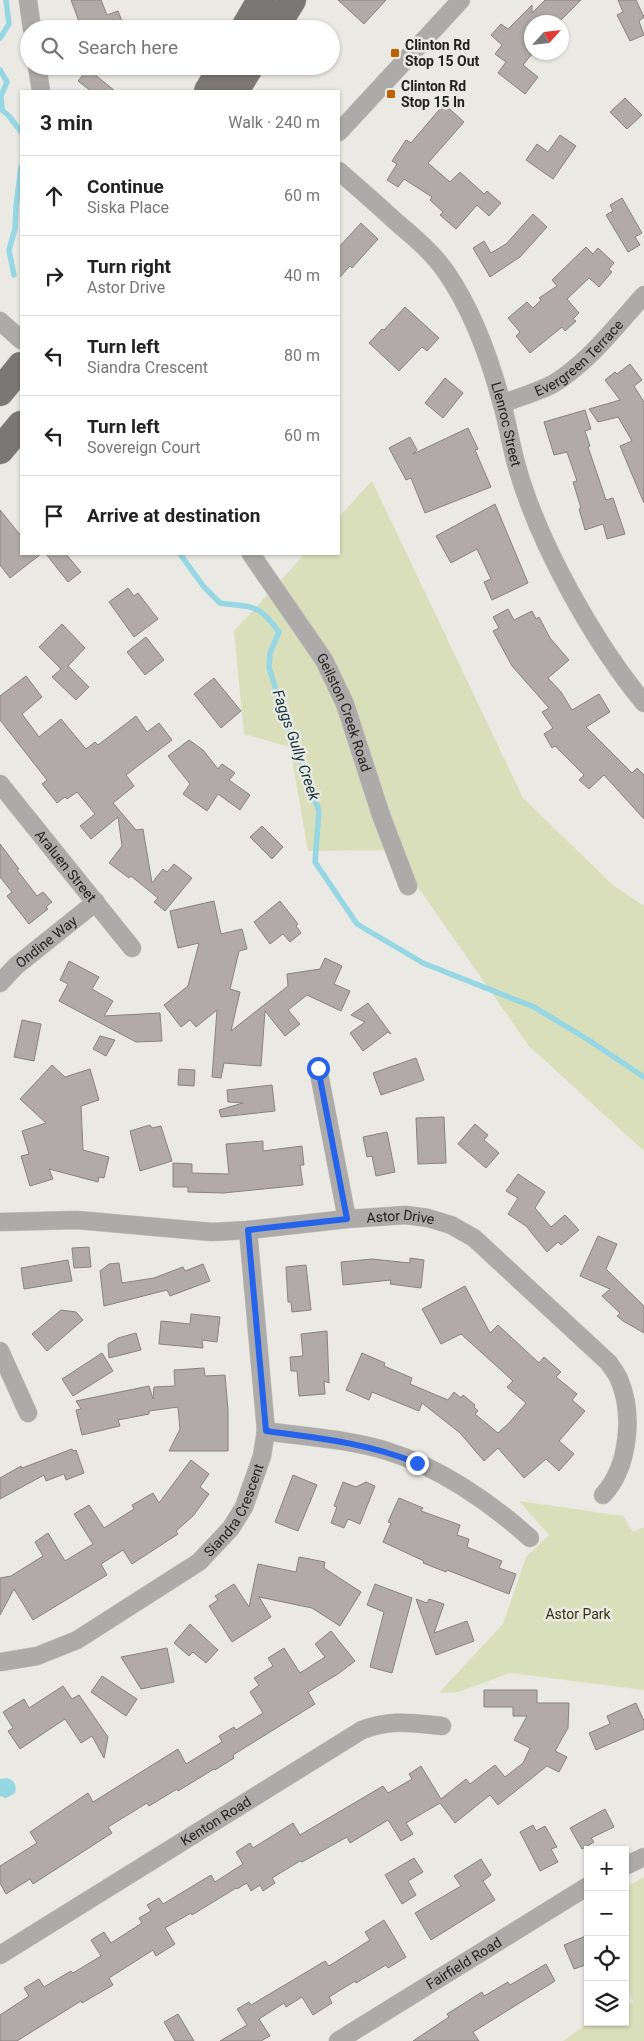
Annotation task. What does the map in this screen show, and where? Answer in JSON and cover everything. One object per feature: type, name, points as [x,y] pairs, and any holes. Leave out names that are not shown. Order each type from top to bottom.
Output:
[{"type":"main road","points":[[249,20],[260,0]]},
{"type":"main road","points":[[280,20],[292,0]]},
{"type":"main road","points":[[209,90],[218,75]]},
{"type":"main road","points":[[236,90],[245,75]]},
{"type":"main road","points":[[0,392],[20,367]]},
{"type":"main road","points":[[0,450],[20,425]]},
{"type":"street","points":[[28,0],[31,20]]},
{"type":"street","points":[[340,131],[461,0]]},
{"type":"street","points":[[38,75],[41,90]]},
{"type":"street","name":"Llenroc Street","points":[[340,172],[430,252],[446,273],[474,325],[502,404],[517,467],[547,545],[602,644],[644,703]]},
{"type":"street","name":"Evergreen Terrace","points":[[502,404],[551,385],[569,373],[586,359],[644,295]]},
{"type":"street","points":[[0,320],[20,339]]},
{"type":"street","name":"Geilston Creek Road","points":[[252,555],[324,660],[345,704],[381,815],[408,886]]},
{"type":"street","name":"Araluen Street","points":[[0,784],[132,948]]},
{"type":"street","name":"Ondine Way","points":[[0,983],[16,966],[96,902]]},
{"type":"street","points":[[318,1068],[347,1219]]},
{"type":"street","name":"Astor Drive","points":[[0,1222],[77,1220],[212,1232],[406,1215],[428,1218],[451,1225],[474,1238],[609,1363],[619,1378],[627,1412],[626,1439],[620,1466],[612,1485],[603,1495]]},
{"type":"street","name":"Siandra Crescent","points":[[0,1662],[37,1656],[70,1643],[199,1562],[231,1528],[244,1506],[262,1456],[266,1431],[248,1230]]},
{"type":"street","points":[[0,1351],[28,1412]]},
{"type":"street","points":[[266,1431],[353,1443],[387,1451],[417,1463],[487,1502],[530,1538]]},
{"type":"street","name":"Kenton Road","points":[[0,1955],[362,1730],[378,1724],[397,1722],[442,1726]]},
{"type":"street","points":[[629,1864],[644,1857]]},
{"type":"street","name":"Fairfield Road","points":[[338,2041],[584,1888]]},
{"type":"green space","points":[[372,481],[523,798],[614,886],[644,906],[644,1151],[529,1046],[392,850],[308,851],[290,747],[244,734],[234,631],[304,555],[340,555],[340,516]]},
{"type":"green space","name":"Astor Park","points":[[519,1501],[623,1516],[633,1532],[644,1527],[644,1690],[510,1673],[458,1692],[439,1693],[503,1624],[526,1557],[549,1535]]},
{"type":"green space","points":[[644,1877],[644,2041],[563,2041],[584,2026],[629,2026],[629,2004],[633,2002],[629,1992],[629,1886]]},
{"type":"water","points":[[7,1778],[14,1783],[16,1790],[15,1793],[6,1798],[0,1796],[0,1779]]},
{"type":"building","points":[[71,0],[101,0],[107,15],[118,11],[122,20],[78,20]]},
{"type":"building","points":[[338,0],[386,0],[364,24]]},
{"type":"building","points":[[545,0],[581,0],[566,15],[524,15],[524,60],[527,60],[523,65],[538,77],[525,94],[498,73],[506,62],[495,54],[502,45],[491,35],[501,24],[508,29],[532,5],[532,13]]},
{"type":"building","points":[[618,0],[636,0],[644,17],[639,21],[644,35],[630,41],[617,15],[623,12]]},
{"type":"building","points":[[83,75],[95,75],[114,90],[90,90],[78,81]]},
{"type":"building","points":[[625,98],[642,115],[627,129],[610,112]]},
{"type":"building","points":[[444,104],[464,122],[428,163],[450,182],[460,172],[484,194],[487,191],[501,203],[489,216],[477,205],[456,229],[440,215],[443,212],[430,200],[432,197],[404,179],[398,187],[387,180],[397,164],[392,161],[406,140],[411,143]]},
{"type":"building","points":[[560,135],[576,146],[553,179],[526,160],[537,144],[548,152]]},
{"type":"building","points":[[622,198],[642,233],[635,237],[640,245],[628,252],[606,215],[613,211],[610,205]]},
{"type":"building","points":[[533,214],[547,227],[520,257],[490,277],[473,248],[484,241],[491,253],[506,244]]},
{"type":"building","points":[[361,223],[378,239],[352,268],[350,266],[340,277],[340,246]]},
{"type":"building","points":[[586,247],[593,254],[598,248],[614,263],[609,269],[612,272],[599,287],[589,278],[567,299],[579,313],[573,319],[576,321],[565,331],[562,327],[530,353],[516,336],[520,332],[508,318],[527,302],[533,308],[541,300],[539,298],[557,286],[552,280]]},
{"type":"building","points":[[405,307],[439,338],[427,351],[422,347],[399,371],[369,343]]},
{"type":"building","points":[[630,364],[642,380],[634,386],[644,402],[644,503],[620,446],[632,441],[618,417],[598,422],[589,409],[620,400],[605,380]]},
{"type":"building","points":[[445,378],[463,393],[443,418],[425,403]]},
{"type":"building","points":[[585,410],[591,429],[585,431],[590,446],[588,447],[606,500],[613,498],[625,534],[607,539],[603,524],[585,530],[573,482],[577,481],[567,452],[554,455],[544,422]]},
{"type":"building","points":[[468,428],[478,449],[475,450],[491,487],[425,513],[411,478],[406,480],[389,448],[410,437],[417,450],[413,454]]},
{"type":"building","points":[[495,504],[528,583],[492,600],[484,582],[491,579],[477,549],[451,563],[436,536]]},
{"type":"building","points":[[0,510],[20,535],[20,555],[40,555],[10,578],[0,565]]},
{"type":"building","points":[[47,555],[67,555],[81,572],[68,582]]},
{"type":"building","points":[[128,588],[134,596],[138,593],[158,619],[134,637],[109,602]]},
{"type":"building","points":[[508,609],[514,620],[532,611],[536,619],[539,617],[550,638],[569,660],[548,678],[561,692],[572,710],[599,694],[610,712],[586,727],[632,773],[637,768],[644,775],[644,819],[604,775],[589,789],[579,780],[584,775],[555,746],[552,748],[544,734],[553,728],[542,712],[549,708],[512,666],[493,631],[499,628],[493,617]]},
{"type":"building","points":[[62,624],[85,648],[68,666],[89,687],[76,700],[52,677],[61,669],[39,647]]},
{"type":"building","points":[[146,637],[164,660],[145,675],[127,652]]},
{"type":"building","points":[[26,676],[42,697],[22,714],[39,737],[61,719],[86,749],[95,742],[98,745],[136,716],[147,732],[159,723],[172,740],[126,775],[134,786],[113,803],[136,830],[143,829],[152,883],[163,869],[167,872],[174,864],[192,878],[165,911],[154,902],[158,898],[131,876],[129,878],[109,863],[122,846],[118,817],[91,839],[80,826],[95,814],[77,792],[57,803],[42,784],[47,780],[0,720],[0,696]]},
{"type":"building","points":[[214,678],[241,711],[221,728],[194,694]]},
{"type":"building","points":[[189,740],[203,750],[218,769],[222,764],[235,773],[229,780],[250,795],[240,810],[218,794],[207,811],[183,794],[190,784],[168,756]]},
{"type":"building","points":[[262,826],[283,847],[272,859],[250,837]]},
{"type":"building","points":[[0,844],[37,896],[43,892],[52,902],[46,907],[48,909],[29,924],[7,896],[12,892],[0,877]]},
{"type":"building","points":[[214,901],[221,934],[242,929],[247,949],[239,951],[230,989],[240,992],[231,1031],[288,986],[287,974],[320,969],[325,958],[342,966],[334,984],[350,991],[341,1011],[307,995],[288,1010],[300,1024],[285,1036],[265,1011],[261,1066],[224,1063],[221,1078],[212,1077],[217,1010],[196,1027],[190,1020],[181,1027],[164,1005],[188,986],[199,943],[178,948],[170,911]]},
{"type":"building","points":[[280,901],[298,924],[296,926],[301,933],[290,942],[283,934],[270,944],[254,922]]},
{"type":"building","points":[[69,961],[99,977],[92,989],[113,1001],[104,1016],[160,1013],[162,1041],[136,1042],[59,1001],[68,984],[60,980]]},
{"type":"building","points":[[368,1003],[391,1034],[388,1032],[363,1051],[350,1033],[365,1022],[351,1015]]},
{"type":"building","points":[[22,1020],[41,1024],[34,1061],[14,1057]]},
{"type":"building","points":[[100,1036],[115,1040],[106,1056],[93,1049]]},
{"type":"building","points":[[416,1058],[424,1080],[381,1095],[373,1073]]},
{"type":"building","points":[[52,1065],[65,1077],[90,1069],[99,1100],[81,1106],[83,1150],[109,1157],[104,1178],[99,1177],[98,1182],[49,1169],[53,1179],[30,1186],[21,1156],[29,1154],[22,1131],[46,1123],[20,1099]]},
{"type":"building","points":[[179,1069],[195,1070],[194,1086],[178,1085]]},
{"type":"building","points":[[272,1085],[275,1111],[221,1117],[219,1110],[243,1103],[228,1102],[227,1090]]},
{"type":"building","points":[[444,1117],[446,1163],[418,1164],[416,1118]]},
{"type":"building","points":[[475,1124],[488,1135],[484,1140],[499,1153],[486,1168],[458,1144]]},
{"type":"building","points":[[150,1125],[152,1128],[161,1126],[172,1161],[140,1171],[130,1131]]},
{"type":"building","points":[[387,1132],[395,1172],[376,1176],[372,1156],[367,1157],[363,1137]]},
{"type":"building","points":[[263,1141],[263,1151],[302,1146],[304,1165],[300,1165],[303,1185],[223,1193],[188,1192],[188,1187],[173,1187],[173,1163],[192,1164],[192,1173],[229,1174],[226,1144]]},
{"type":"building","points":[[518,1174],[545,1192],[535,1208],[551,1227],[565,1215],[579,1230],[561,1245],[558,1242],[547,1252],[526,1226],[508,1214],[518,1198],[506,1191]]},
{"type":"building","points":[[598,1236],[617,1244],[606,1269],[644,1306],[644,1333],[617,1316],[620,1313],[602,1296],[610,1289],[580,1276]]},
{"type":"building","points":[[89,1247],[91,1267],[74,1268],[72,1248]]},
{"type":"building","points":[[410,1258],[424,1260],[421,1288],[390,1284],[391,1280],[343,1285],[341,1262],[372,1259],[410,1263]]},
{"type":"building","points":[[68,1260],[72,1281],[24,1289],[21,1268]]},
{"type":"building","points":[[119,1263],[122,1283],[154,1278],[183,1267],[185,1271],[203,1264],[210,1281],[170,1296],[167,1290],[104,1306],[100,1271],[109,1264]]},
{"type":"building","points":[[306,1265],[311,1310],[292,1312],[291,1302],[288,1302],[286,1267]]},
{"type":"building","points":[[465,1286],[490,1333],[498,1325],[539,1363],[544,1357],[561,1372],[556,1377],[577,1394],[572,1400],[585,1411],[559,1441],[574,1454],[559,1471],[546,1459],[524,1478],[498,1448],[484,1461],[460,1433],[422,1403],[419,1411],[372,1392],[369,1400],[346,1390],[362,1353],[385,1363],[384,1366],[412,1378],[410,1384],[448,1400],[454,1392],[461,1398],[463,1395],[475,1405],[474,1407],[478,1411],[475,1414],[498,1433],[526,1403],[507,1387],[513,1381],[461,1334],[441,1344],[422,1309]]},
{"type":"building","points":[[61,1310],[76,1312],[83,1320],[47,1351],[32,1334]]},
{"type":"building","points":[[191,1314],[220,1317],[217,1342],[202,1340],[203,1348],[159,1344],[161,1321],[190,1324]]},
{"type":"building","points":[[327,1331],[329,1383],[324,1381],[325,1394],[299,1396],[297,1371],[291,1371],[290,1357],[303,1356],[301,1334]]},
{"type":"building","points":[[136,1333],[141,1350],[109,1358],[108,1344],[118,1338]]},
{"type":"building","points":[[102,1353],[113,1371],[73,1396],[62,1379]]},
{"type":"building","points":[[204,1368],[205,1376],[225,1375],[228,1410],[228,1451],[169,1451],[180,1429],[178,1407],[149,1411],[149,1414],[118,1420],[120,1426],[82,1435],[76,1410],[81,1409],[76,1401],[149,1386],[153,1399],[154,1387],[175,1386],[174,1370]]},
{"type":"building","points":[[72,1449],[73,1451],[76,1450],[84,1473],[66,1480],[64,1474],[46,1481],[44,1475],[0,1499],[0,1478],[21,1466],[22,1468]]},
{"type":"building","points":[[191,1460],[209,1474],[200,1487],[209,1494],[193,1516],[176,1531],[178,1534],[132,1564],[123,1550],[101,1564],[107,1575],[33,1620],[14,1589],[0,1615],[0,1578],[11,1576],[43,1556],[35,1542],[48,1533],[65,1561],[93,1544],[74,1514],[89,1505],[104,1528],[134,1509],[132,1505],[153,1493],[159,1503]]},
{"type":"building","points":[[293,1475],[317,1485],[298,1531],[275,1522]]},
{"type":"building","points":[[343,1482],[356,1487],[366,1482],[375,1486],[360,1524],[348,1519],[344,1528],[331,1523],[337,1507],[334,1506]]},
{"type":"building","points":[[399,1498],[423,1508],[421,1511],[460,1525],[457,1535],[469,1539],[467,1547],[502,1561],[499,1568],[516,1574],[509,1594],[447,1570],[446,1572],[423,1563],[424,1561],[383,1542],[391,1523],[388,1522]]},
{"type":"building","points":[[299,1557],[325,1562],[324,1568],[361,1592],[340,1626],[312,1608],[259,1597],[271,1617],[232,1642],[209,1606],[218,1600],[215,1596],[234,1584],[249,1607],[258,1564],[296,1572]]},
{"type":"building","points":[[375,1584],[412,1598],[392,1673],[370,1667],[384,1612],[367,1605]]},
{"type":"building","points":[[416,1599],[427,1603],[429,1599],[444,1604],[434,1633],[467,1621],[474,1641],[436,1655]]},
{"type":"building","points":[[190,1624],[218,1650],[206,1663],[193,1652],[189,1656],[174,1643]]},
{"type":"building","points":[[331,1631],[355,1661],[308,1692],[315,1704],[233,1755],[234,1758],[215,1770],[178,1791],[177,1789],[149,1806],[147,1803],[108,1827],[112,1833],[33,1884],[30,1879],[6,1894],[0,1883],[0,1866],[37,1843],[30,1832],[88,1793],[93,1802],[178,1749],[186,1764],[222,1742],[219,1736],[234,1727],[236,1730],[263,1713],[250,1692],[259,1685],[254,1678],[273,1666],[268,1658],[284,1648],[300,1673],[325,1657],[315,1644]]},
{"type":"building","points":[[167,1648],[174,1682],[141,1689],[121,1657]]},
{"type":"building","points":[[102,1676],[137,1699],[126,1716],[91,1692]]},
{"type":"building","points":[[63,1686],[72,1699],[79,1695],[108,1737],[104,1758],[92,1736],[81,1743],[65,1719],[20,1749],[8,1731],[13,1728],[3,1712],[24,1699],[29,1708]]},
{"type":"building","points":[[484,1690],[537,1690],[537,1703],[569,1703],[568,1728],[555,1751],[567,1757],[559,1772],[547,1766],[498,1805],[490,1795],[455,1823],[440,1803],[406,1823],[413,1834],[401,1841],[388,1820],[350,1843],[347,1837],[302,1862],[300,1861],[272,1878],[275,1883],[263,1891],[260,1885],[251,1891],[247,1883],[236,1888],[192,1915],[191,1913],[165,1928],[175,1944],[156,1956],[153,1950],[109,1978],[113,1985],[82,2003],[81,2001],[17,2041],[0,2041],[0,2015],[29,1996],[24,1988],[39,1979],[44,1987],[71,1971],[73,1973],[101,1956],[91,1940],[104,1932],[111,1943],[142,1923],[139,1918],[151,1911],[147,1905],[159,1898],[163,1904],[211,1875],[215,1882],[243,1864],[236,1852],[250,1843],[253,1848],[293,1823],[300,1835],[383,1786],[388,1793],[412,1779],[409,1774],[421,1766],[441,1799],[466,1779],[470,1784],[495,1765],[505,1777],[523,1763],[530,1748],[514,1740],[527,1716],[513,1716],[513,1707],[484,1707]]},
{"type":"building","points":[[636,1703],[644,1721],[644,1729],[596,1750],[589,1733],[610,1724],[607,1716]]},
{"type":"building","points":[[605,1809],[614,1827],[591,1838],[594,1842],[584,1846],[582,1849],[570,1828]]},
{"type":"building","points":[[533,1825],[536,1831],[545,1826],[557,1847],[551,1849],[558,1862],[540,1871],[520,1832]]},
{"type":"building","points":[[414,1858],[423,1872],[408,1881],[416,1895],[402,1904],[385,1875]]},
{"type":"building","points":[[481,1859],[491,1875],[483,1881],[495,1900],[431,1940],[415,1913],[461,1886],[454,1876]]},
{"type":"building","points":[[384,1920],[406,1957],[388,1968],[386,1965],[356,1983],[355,1981],[329,1997],[332,2003],[313,2015],[302,1997],[286,2007],[284,2003],[259,2019],[270,2036],[261,2041],[220,2041],[247,2025],[237,2009],[249,2002],[251,2005],[325,1961],[329,1966],[370,1940],[365,1932]]},
{"type":"building","points":[[584,1937],[584,1965],[574,1969],[564,1945]]},
{"type":"building","points":[[546,1964],[555,1981],[473,2032],[479,2041],[413,2041],[449,2017],[447,2014],[482,1992],[484,1996],[508,1982],[510,1985]]},
{"type":"building","points":[[178,2014],[194,2041],[175,2041],[164,2022]]},
{"type":"waterway","name":"Faggs Gully Creek","points":[[0,38],[9,24],[6,0]]},
{"type":"waterway","name":"Faggs Gully Creek","points":[[0,70],[7,82],[1,96],[2,110],[20,131]]},
{"type":"waterway","name":"Faggs Gully Creek","points":[[14,275],[9,250],[15,229],[20,175]]},
{"type":"waterway","name":"Faggs Gully Creek","points":[[181,555],[204,587],[220,603],[254,608],[272,622],[279,632],[270,653],[269,667],[283,713],[319,811],[315,862],[357,924],[423,963],[534,1007],[644,1077]]},
{"type":"place","name":"Clinton Rd Stop 15 Out","points":[[395,53]]},
{"type":"place","name":"Clinton Rd Stop 15 In","points":[[391,94]]},
{"type":"route","points":[[318,1068],[347,1219],[248,1230],[266,1431],[353,1443],[387,1451],[417,1463]]}]
